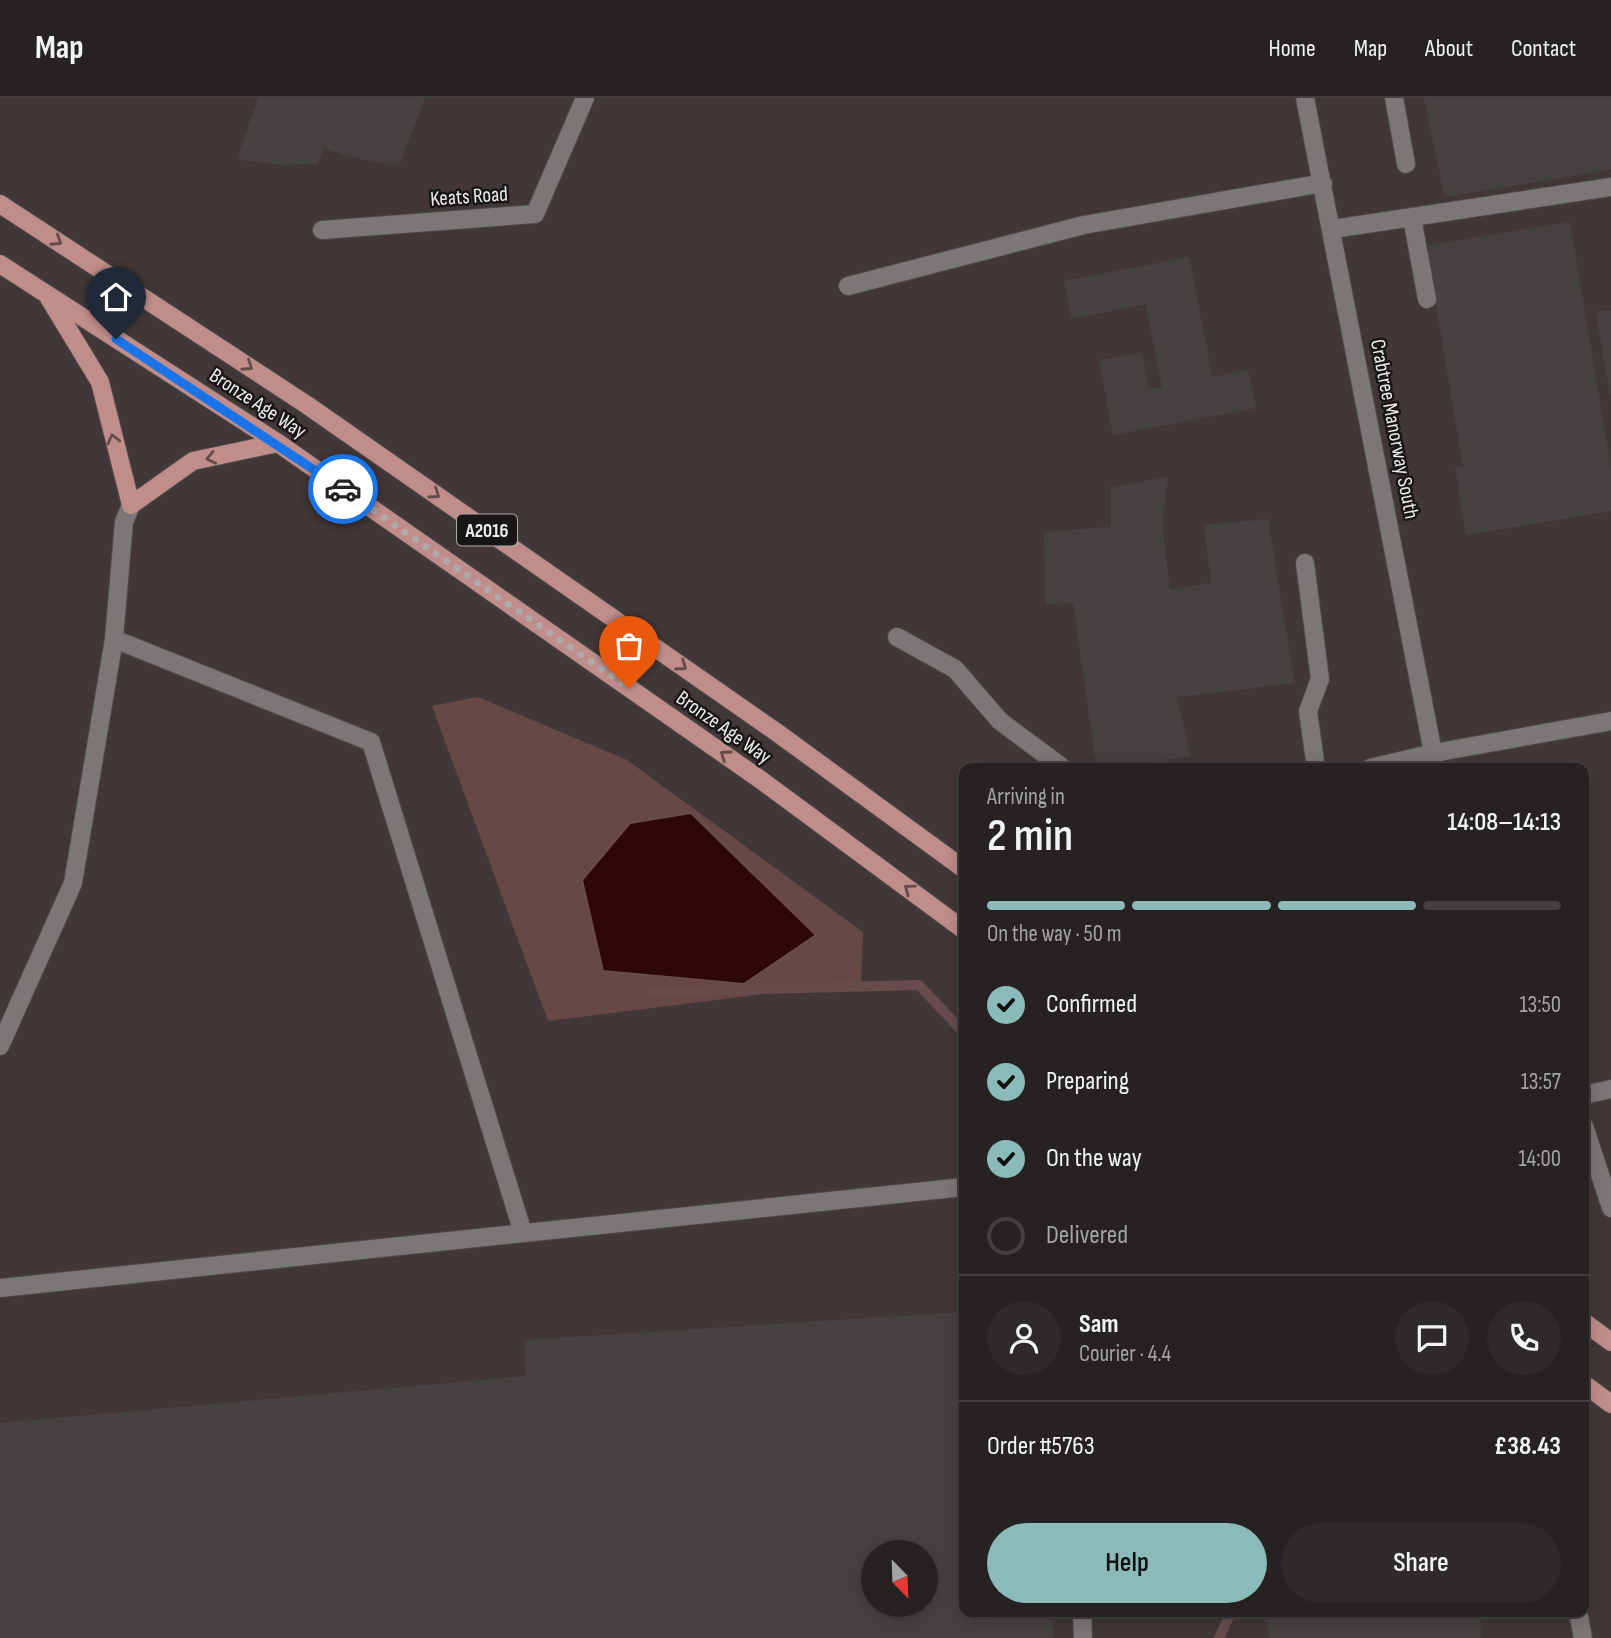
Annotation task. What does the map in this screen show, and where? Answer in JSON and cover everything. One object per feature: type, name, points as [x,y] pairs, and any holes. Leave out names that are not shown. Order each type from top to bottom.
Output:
[{"type":"main road","name":"Bronze Age Way","points":[[0,204],[307,405],[779,734],[959,865]]},
{"type":"main road","name":"Bronze Age Way","points":[[0,264],[278,443],[761,780],[959,926]]},
{"type":"main road","points":[[47,294],[100,382],[131,505],[193,461],[278,443]]},
{"type":"main road","points":[[1589,1326],[1611,1342]]},
{"type":"main road","points":[[1589,1388],[1611,1404]]},
{"type":"street","name":"Keats Road","points":[[322,230],[535,214],[585,98]]},
{"type":"street","name":"Crabtree Manorway South","points":[[1305,98],[1333,229],[1435,761]]},
{"type":"street","points":[[1394,98],[1406,164]]},
{"type":"street","points":[[848,286],[1084,225],[1323,183]]},
{"type":"street","points":[[1333,229],[1611,187]]},
{"type":"street","points":[[1412,218],[1427,299]]},
{"type":"street","points":[[0,1046],[72,883],[114,639],[124,523],[131,505]]},
{"type":"street","points":[[1305,563],[1320,680],[1308,711],[1314,763]]},
{"type":"street","points":[[897,638],[955,669],[1000,721],[1056,763]]},
{"type":"street","points":[[114,639],[371,743],[523,1233]]},
{"type":"street","points":[[1416,763],[1611,721]]},
{"type":"street","points":[[1589,1094],[1611,1089]]},
{"type":"street","points":[[1589,1141],[1611,1208]]},
{"type":"street","points":[[0,1288],[959,1188]]},
{"type":"street","points":[[1082,1617],[1083,1638]]},
{"type":"street","points":[[1579,1617],[1583,1638]]},
{"type":"shaded area","points":[[0,98],[1611,98],[1611,1638],[0,1638]]},
{"type":"shaded area","points":[[478,697],[627,760],[863,932],[861,982],[548,1021],[432,706]]},
{"type":"shaded area","points":[[691,813],[816,935],[744,984],[603,971],[582,880],[630,823]]},
{"type":"building","points":[[258,98],[425,98],[399,165],[359,159],[324,148],[317,164],[280,165],[237,159]]},
{"type":"building","points":[[1424,98],[1611,98],[1611,169],[1445,197]]},
{"type":"building","points":[[1570,222],[1611,469],[1611,511],[1466,535],[1455,467],[1463,466],[1426,246]]},
{"type":"building","points":[[1189,257],[1212,377],[1248,370],[1256,408],[1113,435],[1099,360],[1142,352],[1148,389],[1162,387],[1146,304],[1071,319],[1064,281]]},
{"type":"building","points":[[1611,310],[1611,395],[1610,395],[1596,312]]},
{"type":"building","points":[[1168,477],[1162,522],[1170,590],[1211,583],[1204,525],[1268,519],[1294,683],[1177,697],[1190,757],[1139,763],[1096,763],[1073,602],[1045,605],[1044,532],[1111,527],[1111,487]]},
{"type":"building","points":[[959,1312],[959,1617],[1052,1617],[1053,1638],[0,1638],[0,1423],[526,1376],[524,1340]]},
{"type":"building","points":[[1267,1617],[1480,1617],[1481,1638],[1269,1638]]},
{"type":"waterway","points":[[649,992],[919,985],[959,1028]]},
{"type":"waterway","points":[[1219,1638],[1229,1617]]},
{"type":"way so far","points":[[343,489],[629,688]]},
{"type":"route","points":[[116,339],[278,443],[343,489]]}]
